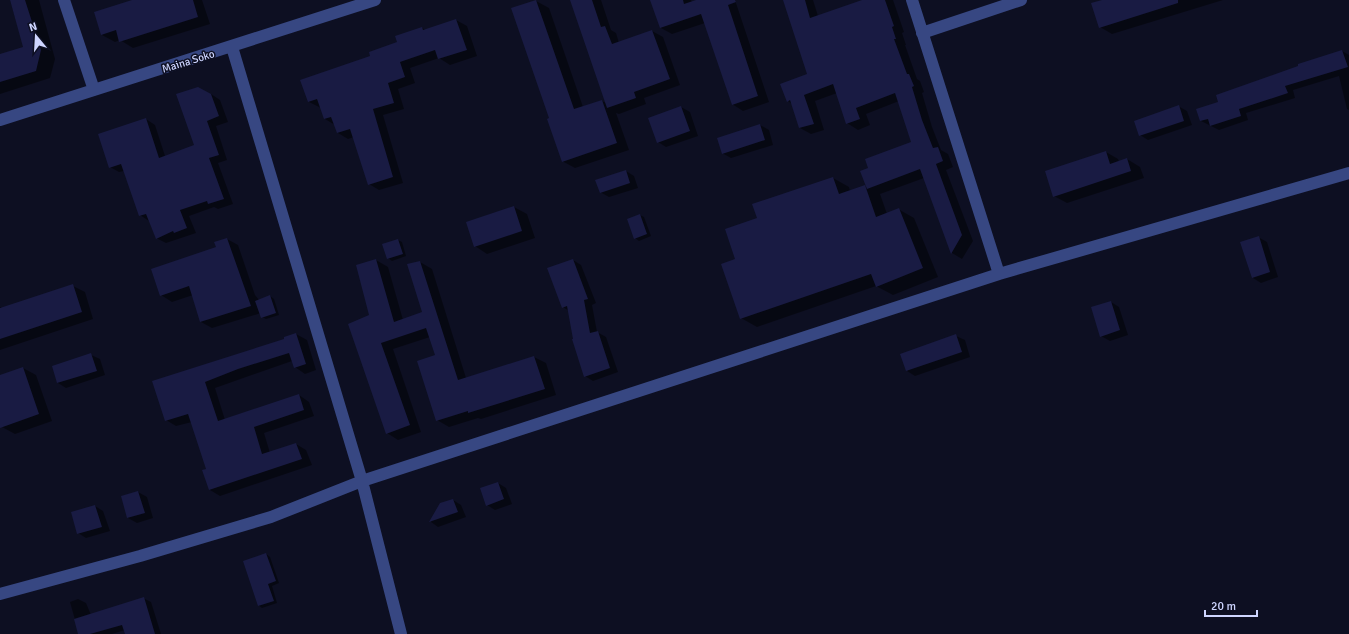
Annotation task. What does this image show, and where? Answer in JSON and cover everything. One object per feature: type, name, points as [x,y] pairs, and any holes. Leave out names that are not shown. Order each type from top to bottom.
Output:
[{"type":"street","points":[[64,0],[94,90]]},
{"type":"street","name":"Maina Soko","points":[[0,120],[376,0]]},
{"type":"street","points":[[912,0],[999,274]]},
{"type":"street","points":[[922,33],[1021,0]]},
{"type":"street","points":[[232,47],[362,481],[401,634]]},
{"type":"street","points":[[0,594],[140,556],[271,517],[362,481],[999,274],[1349,173]]},
{"type":"building","points":[[10,0],[25,0],[41,50],[36,71],[0,82],[0,54],[23,47]]},
{"type":"building","points":[[132,0],[193,0],[198,17],[119,42],[116,30],[101,35],[94,12]]},
{"type":"building","points":[[536,0],[574,109],[602,100],[617,143],[562,162],[547,119],[549,118],[511,8]]},
{"type":"building","points":[[570,0],[592,0],[601,27],[605,26],[612,44],[652,30],[670,79],[634,92],[636,98],[607,108]]},
{"type":"building","points":[[650,0],[683,0],[684,4],[696,0],[735,0],[736,2],[728,5],[758,96],[732,105],[701,14],[660,28]]},
{"type":"building","points":[[783,0],[805,0],[810,18],[862,0],[885,0],[894,26],[892,27],[896,39],[894,39],[907,74],[909,74],[914,86],[912,87],[922,120],[933,148],[938,147],[943,161],[936,164],[962,235],[951,254],[920,169],[867,189],[860,171],[868,168],[865,159],[911,142],[895,93],[856,108],[860,119],[846,124],[833,84],[804,95],[814,124],[799,128],[790,100],[787,102],[780,84],[807,74]]},
{"type":"building","points":[[1102,0],[1178,0],[1178,3],[1099,28],[1091,3]]},
{"type":"building","points":[[456,19],[467,50],[438,59],[435,50],[400,62],[405,77],[388,83],[394,103],[373,109],[393,177],[368,185],[350,129],[337,133],[331,117],[324,119],[317,99],[308,102],[300,80],[370,56],[369,52],[397,42],[395,36],[422,27],[423,30]]},
{"type":"building","points":[[1342,50],[1348,67],[1285,86],[1288,93],[1239,109],[1241,116],[1210,126],[1208,119],[1200,121],[1196,109],[1218,102],[1216,95],[1298,66],[1298,64]]},
{"type":"building","points":[[198,87],[211,94],[219,116],[207,121],[219,155],[209,158],[224,199],[208,204],[207,201],[180,210],[187,228],[174,233],[173,231],[156,239],[146,214],[139,216],[121,164],[109,168],[98,134],[146,118],[159,158],[194,145],[176,94]]},
{"type":"building","points":[[1179,105],[1184,121],[1139,136],[1134,121]]},
{"type":"building","points":[[681,106],[690,131],[657,143],[648,118]]},
{"type":"building","points":[[760,124],[765,140],[722,154],[717,138]]},
{"type":"building","points":[[1106,151],[1110,164],[1127,158],[1131,171],[1053,197],[1045,171]]},
{"type":"building","points":[[626,170],[630,183],[600,193],[595,180]]},
{"type":"building","points":[[833,177],[839,194],[865,185],[876,217],[899,208],[923,268],[876,287],[871,274],[740,319],[721,264],[735,259],[725,229],[757,218],[752,204]]},
{"type":"building","points":[[514,206],[522,231],[474,247],[466,222]]},
{"type":"building","points":[[640,214],[647,234],[634,239],[627,219]]},
{"type":"building","points":[[1259,236],[1270,272],[1252,278],[1240,242]]},
{"type":"building","points":[[227,238],[251,306],[200,322],[189,286],[160,296],[151,269],[216,247],[214,242]]},
{"type":"building","points":[[398,239],[403,254],[387,259],[382,244]]},
{"type":"building","points":[[376,259],[394,322],[422,312],[407,264],[420,261],[458,380],[534,356],[545,389],[468,413],[468,411],[436,421],[417,361],[435,355],[426,328],[381,343],[410,425],[386,434],[348,324],[369,315],[356,265]]},
{"type":"building","points":[[573,259],[588,299],[584,300],[590,333],[598,331],[610,368],[584,377],[572,339],[567,306],[562,308],[547,268]]},
{"type":"building","points":[[73,284],[82,312],[0,339],[0,308]]},
{"type":"building","points":[[270,295],[276,313],[261,318],[255,301]]},
{"type":"building","points":[[1111,301],[1120,330],[1100,337],[1091,307]]},
{"type":"building","points":[[296,333],[306,364],[294,368],[289,353],[238,369],[205,382],[218,421],[299,394],[304,410],[254,427],[262,454],[296,443],[302,459],[209,490],[202,470],[206,469],[188,414],[165,421],[152,381],[284,339],[284,337]]},
{"type":"building","points":[[956,334],[962,352],[906,371],[900,354]]},
{"type":"building","points":[[91,353],[97,371],[57,383],[52,366]]},
{"type":"building","points":[[23,367],[39,414],[0,428],[0,375]]},
{"type":"building","points":[[498,482],[504,499],[486,506],[480,488]]},
{"type":"building","points":[[138,491],[145,513],[127,518],[121,496]]},
{"type":"building","points":[[453,499],[458,512],[429,522],[440,503]]},
{"type":"building","points":[[95,505],[102,527],[77,534],[71,512]]},
{"type":"building","points":[[266,553],[276,581],[268,584],[274,601],[258,606],[243,561]]},
{"type":"building","points":[[144,597],[155,634],[125,634],[122,625],[90,634],[78,634],[74,619]]}]
